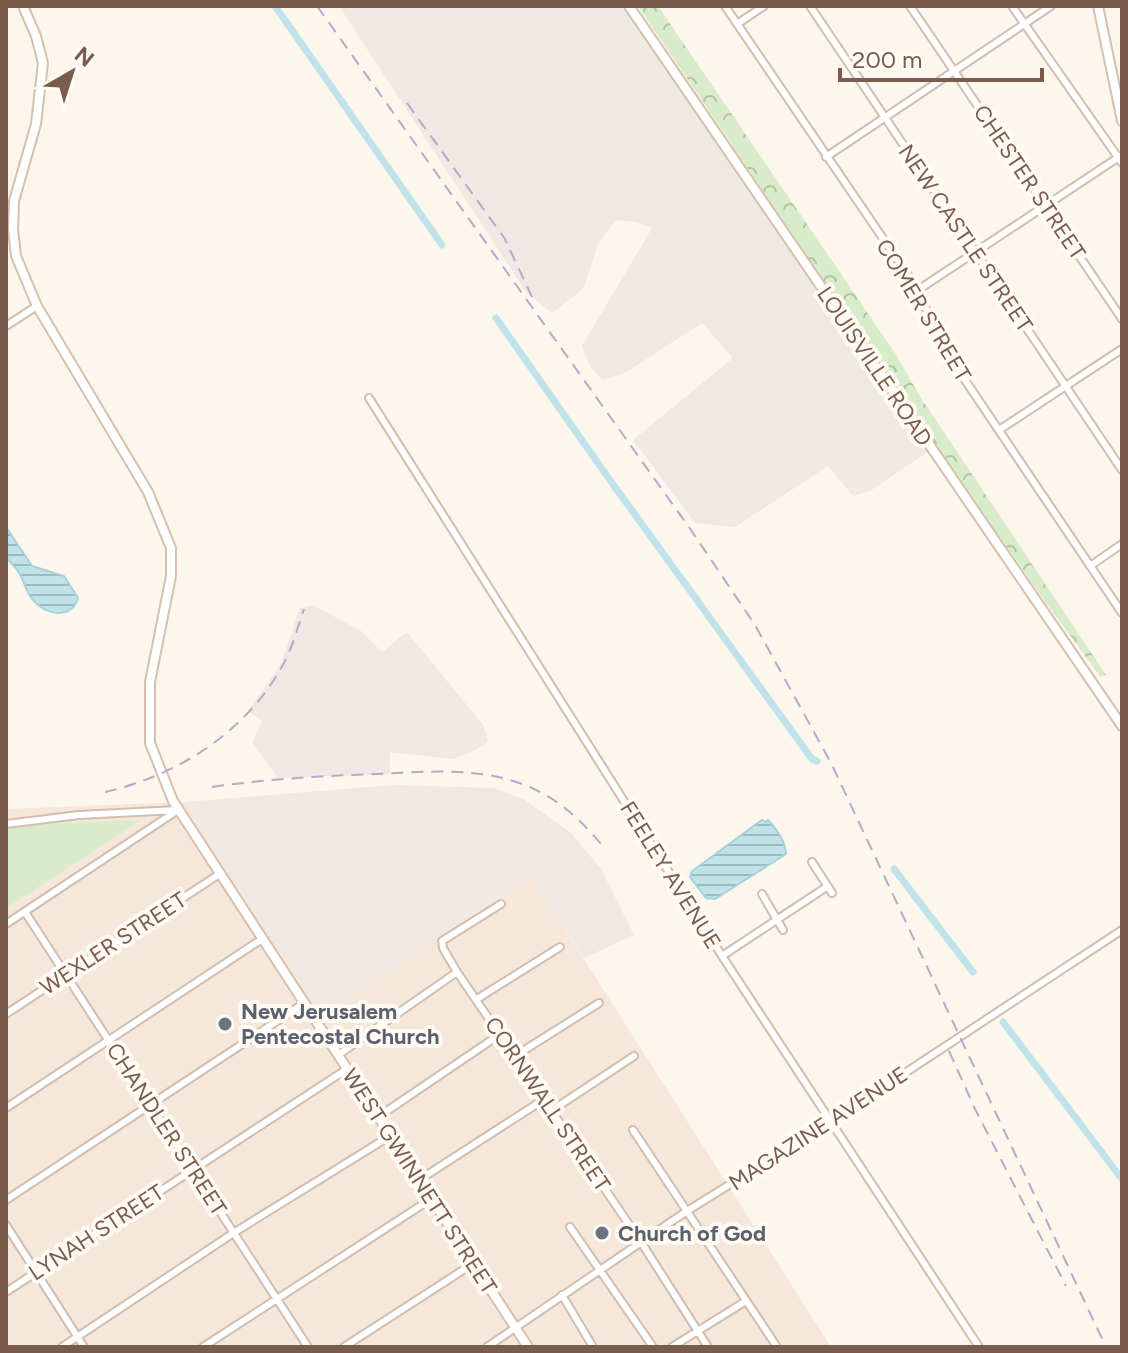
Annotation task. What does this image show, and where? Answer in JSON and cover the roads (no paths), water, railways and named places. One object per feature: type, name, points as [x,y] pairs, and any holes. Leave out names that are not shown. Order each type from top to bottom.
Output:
[{"type":"main road","name":"WEST GWINNETT STREET","points":[[23,6],[43,63],[36,124],[14,201],[16,256],[37,306],[148,492],[171,548],[171,576],[150,682],[150,743],[178,810],[528,1347]]},
{"type":"main road","name":"LOUISVILLE ROAD","points":[[629,6],[1122,726]]},
{"type":"main road","points":[[1098,6],[1122,121]]},
{"type":"street","name":"COMER STREET","points":[[725,6],[918,290],[940,343],[1122,613]]},
{"type":"street","points":[[737,24],[764,6]]},
{"type":"street","name":"NEW CASTLE STREET","points":[[810,6],[1122,470]]},
{"type":"street","name":"CHESTER STREET","points":[[910,6],[1122,319]]},
{"type":"street","points":[[918,290],[1121,159],[1012,6]]},
{"type":"street","points":[[826,157],[1051,6]]},
{"type":"street","points":[[1112,77],[1122,72]]},
{"type":"street","points":[[6,326],[37,306]]},
{"type":"street","points":[[999,430],[1122,349]]},
{"type":"street","name":"FEELEY AVENUE","points":[[369,398],[722,956],[979,1347]]},
{"type":"street","points":[[1090,566],[1122,544]]},
{"type":"street","points":[[7,823],[79,815],[178,810]]},
{"type":"street","points":[[6,924],[178,810]]},
{"type":"street","points":[[812,862],[832,893]]},
{"type":"street","name":"WEXLER STREET","points":[[6,1014],[221,873]]},
{"type":"street","points":[[722,956],[828,886]]},
{"type":"street","points":[[762,894],[783,930]]},
{"type":"street","name":"CORNWALL STREET","points":[[501,904],[442,941],[443,948],[708,1347]]},
{"type":"street","name":"CHANDLER STREET","points":[[25,912],[308,1347]]},
{"type":"street","name":"MAGAZINE AVENUE","points":[[487,1347],[687,1211],[832,1121],[1122,930]]},
{"type":"street","points":[[6,1108],[262,939]]},
{"type":"street","points":[[477,999],[560,947]]},
{"type":"street","points":[[338,1055],[457,972]]},
{"type":"street","points":[[515,1056],[599,1003]]},
{"type":"street","points":[[6,1200],[303,1004]]},
{"type":"street","points":[[378,1117],[499,1035]]},
{"type":"street","points":[[551,1111],[634,1056]]},
{"type":"street","name":"LYNAH STREET","points":[[6,1292],[347,1069]]},
{"type":"street","points":[[419,1180],[543,1100]]},
{"type":"street","points":[[633,1130],[777,1347]]},
{"type":"street","points":[[62,1347],[235,1232],[390,1136]]},
{"type":"street","points":[[203,1347],[431,1199]]},
{"type":"street","points":[[6,1225],[84,1347]]},
{"type":"street","points":[[570,1227],[653,1347]]},
{"type":"street","points":[[344,1347],[474,1263]]},
{"type":"street","points":[[562,1295],[593,1347]]},
{"type":"street","points":[[672,1347],[746,1301]]},
{"type":"water","points":[[6,527],[32,566],[64,576],[78,598],[70,610],[51,612],[33,600],[18,571],[6,557]]},
{"type":"water","points":[[762,820],[768,820],[777,831],[786,854],[715,899],[706,898],[690,877],[692,871]]},
{"type":"waterway","points":[[275,6],[442,245]]},
{"type":"waterway","points":[[496,318],[612,483],[812,759],[817,761]]},
{"type":"waterway","points":[[894,869],[973,972]]},
{"type":"waterway","points":[[1003,1022],[1122,1179]]},
{"type":"railway","points":[[317,6],[691,530],[755,625],[831,763],[1106,1347]]},
{"type":"railway","points":[[407,103],[505,239],[532,297]]},
{"type":"railway","points":[[105,792],[160,774],[210,746],[232,728],[270,686],[285,661],[304,609]]},
{"type":"railway","points":[[212,787],[294,778],[414,772],[490,775],[527,786],[561,805],[606,850]]},
{"type":"railway","points":[[949,1051],[975,1109],[1066,1286]]},
{"type":"place","name":"New Jerusalem Pentecostal Church","points":[[225,1024]]},
{"type":"place","name":"Church of God","points":[[602,1233]]}]
